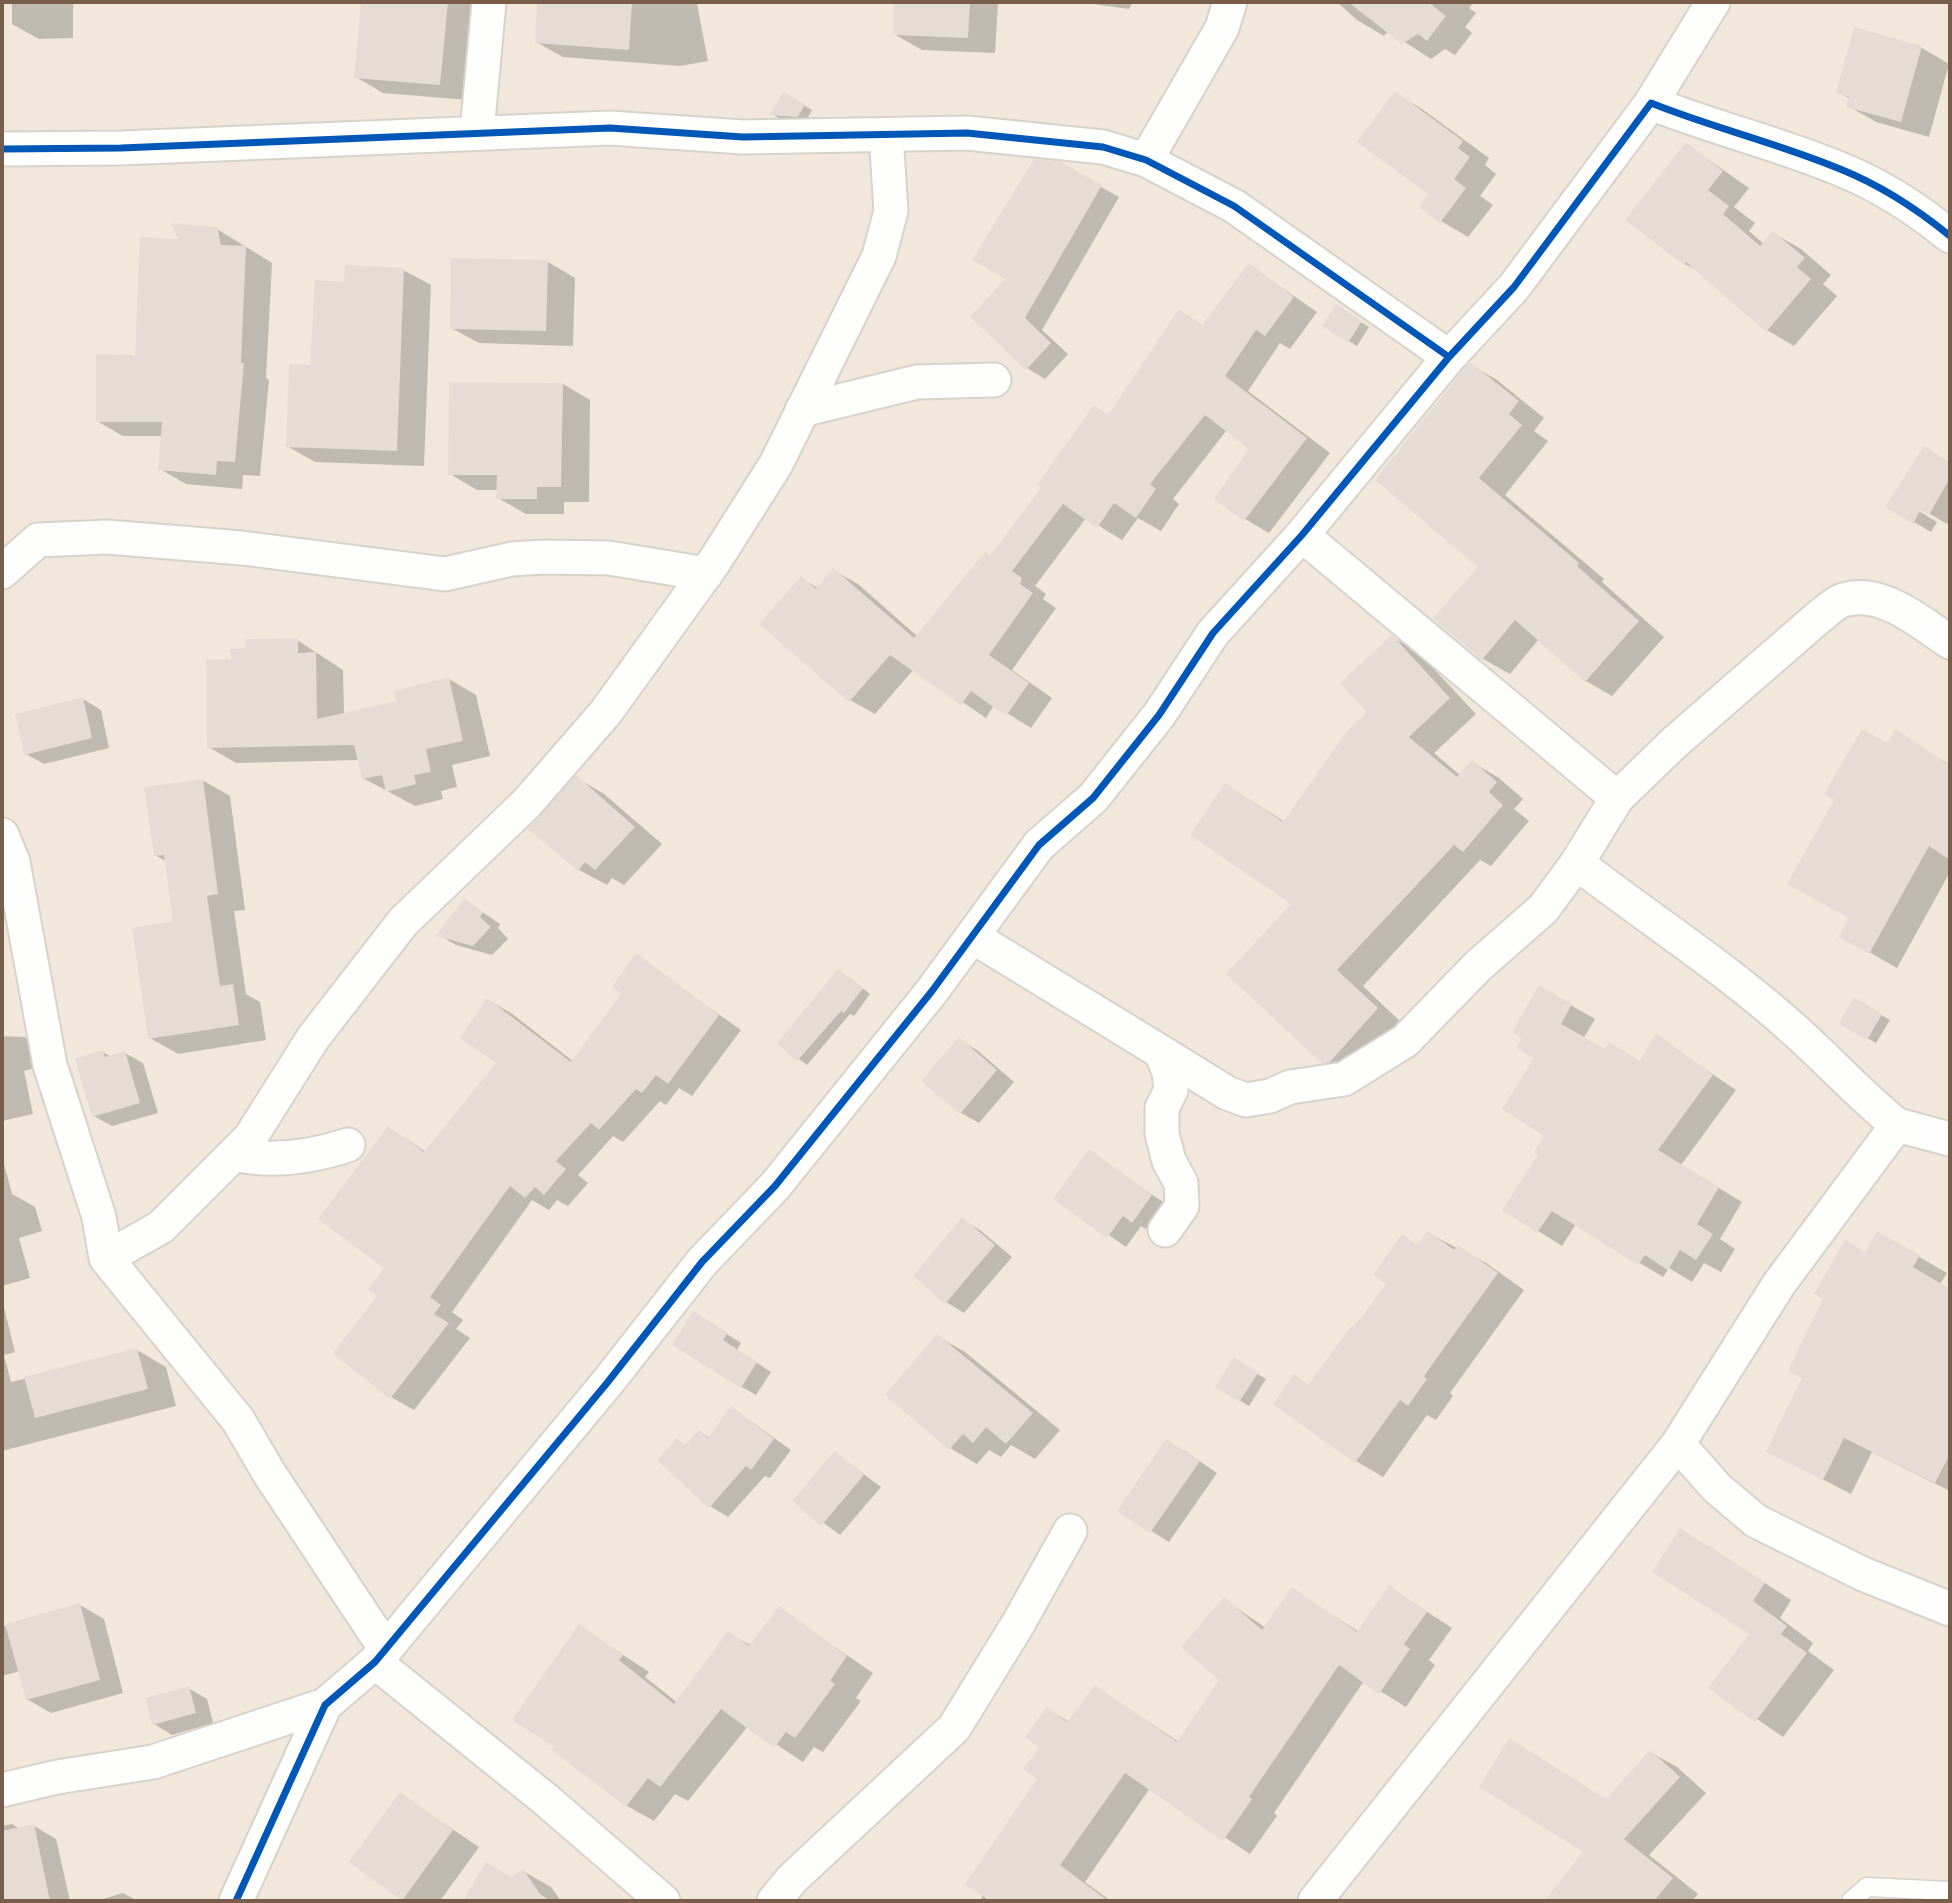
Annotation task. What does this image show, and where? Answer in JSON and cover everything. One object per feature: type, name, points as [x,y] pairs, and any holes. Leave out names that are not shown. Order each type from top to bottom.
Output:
[{"type":"street","points":[[477,132],[489,2]]},
{"type":"street","points":[[1146,160],[1222,28],[1230,2]]},
{"type":"street","points":[[236,1901],[325,1705],[380,1655],[607,1383],[702,1262],[735,1231],[775,1186],[973,937],[1040,845],[1093,798],[1159,715],[1213,633],[1301,534],[1449,357],[1514,287],[1651,103],[1713,2]]},
{"type":"street","points":[[1651,103],[1705,125],[1786,148],[1842,169],[1897,198],[1950,236]]},
{"type":"street","points":[[2,149],[121,148],[610,128],[743,137],[967,133],[1103,147],[1146,160],[1234,206],[1449,357]]},
{"type":"street","points":[[106,1258],[161,1227],[250,1138],[313,1038],[403,922],[527,803],[606,712],[706,574],[776,464],[879,256],[891,211],[886,135]]},
{"type":"street","points":[[802,410],[918,382],[994,380]]},
{"type":"street","points":[[1301,534],[1617,798]]},
{"type":"street","points":[[2,572],[38,540],[107,537],[242,548],[445,574],[512,559],[544,556],[609,558],[706,574]]},
{"type":"street","points":[[973,937],[1227,1093],[1246,1100],[1270,1096],[1290,1087],[1344,1079],[1405,1041],[1478,966],[1501,949],[1543,909],[1577,863],[1617,798],[1685,733],[1820,616],[1843,600],[1869,599],[1894,606],[1950,642]]},
{"type":"street","points":[[2,835],[13,862],[50,1065],[99,1217],[106,1258],[237,1420],[380,1655],[663,1901]]},
{"type":"street","points":[[1577,863],[1660,927],[1703,956],[1800,1034],[1857,1093],[1897,1125],[1950,1139]]},
{"type":"street","points":[[1161,1052],[1169,1072],[1171,1090],[1162,1108],[1162,1134],[1169,1161],[1181,1183],[1182,1206],[1165,1230]]},
{"type":"street","points":[[1315,1901],[1678,1444],[1779,1284],[1897,1125]]},
{"type":"street","points":[[234,1154],[257,1159],[317,1155],[348,1145]]},
{"type":"street","points":[[1678,1444],[1717,1488],[1756,1521],[1863,1574],[1950,1609]]},
{"type":"street","points":[[774,1901],[792,1879],[954,1728],[1018,1624],[1070,1531]]},
{"type":"street","points":[[2,1790],[57,1777],[153,1762],[325,1705]]},
{"type":"lane","points":[[1851,1901],[1867,1887],[1950,1891]]},
{"type":"shaded area","points":[[2,2],[1950,2],[1950,1901],[2,1901]]},
{"type":"building","points":[[361,2],[448,2],[440,85],[354,78]]},
{"type":"building","points":[[537,2],[632,2],[629,50],[535,43]]},
{"type":"building","points":[[894,2],[970,2],[968,38],[893,35]]},
{"type":"building","points":[[1348,2],[1428,2],[1446,16],[1427,41],[1418,34],[1402,44]]},
{"type":"building","points":[[1854,27],[1922,46],[1901,122],[1846,107],[1849,97],[1836,93]]},
{"type":"building","points":[[1395,91],[1463,141],[1458,148],[1470,157],[1454,179],[1466,188],[1440,223],[1419,207],[1428,194],[1357,142]]},
{"type":"building","points":[[783,92],[805,104],[798,117],[769,115]]},
{"type":"building","points":[[1686,142],[1723,171],[1708,190],[1729,206],[1723,214],[1760,246],[1773,231],[1805,258],[1797,267],[1811,279],[1766,332],[1686,262],[1684,265],[1625,220]]},
{"type":"building","points":[[1034,159],[1061,162],[1102,185],[1025,318],[1051,343],[1026,370],[970,317],[1005,279],[972,260]]},
{"type":"building","points":[[171,223],[217,227],[221,245],[246,246],[241,363],[244,363],[235,462],[217,461],[216,475],[158,470],[162,422],[96,422],[96,354],[135,355],[140,237],[178,239]]},
{"type":"building","points":[[451,258],[548,260],[546,331],[450,329]]},
{"type":"building","points":[[1249,263],[1294,297],[1265,336],[1256,330],[1225,376],[1307,438],[1244,521],[1214,499],[1249,449],[1205,415],[1150,484],[1156,489],[1136,518],[1114,503],[1097,528],[1063,504],[1012,571],[1022,578],[1020,584],[1033,593],[989,655],[1029,683],[1006,716],[971,691],[961,705],[890,655],[849,702],[759,624],[801,576],[816,589],[833,568],[914,638],[985,552],[990,556],[1041,488],[1037,485],[1094,405],[1108,415],[1179,309],[1202,325]]},
{"type":"building","points":[[345,265],[404,268],[397,451],[286,447],[289,364],[310,365],[315,280],[344,282]]},
{"type":"building","points":[[1336,304],[1362,321],[1348,343],[1322,326]]},
{"type":"building","points":[[1470,362],[1519,401],[1509,414],[1522,425],[1479,478],[1579,563],[1577,566],[1639,621],[1585,682],[1515,620],[1482,660],[1433,618],[1478,567],[1375,480]]},
{"type":"building","points":[[449,382],[563,383],[561,487],[537,487],[537,499],[496,499],[497,475],[448,475]]},
{"type":"building","points":[[1924,446],[1950,462],[1950,478],[1929,515],[1920,510],[1913,524],[1885,507]]},
{"type":"building","points":[[1392,635],[1450,698],[1409,737],[1457,777],[1472,760],[1497,782],[1489,792],[1503,805],[1463,852],[1454,845],[1337,970],[1378,1008],[1330,1062],[1322,1063],[1226,974],[1291,904],[1190,835],[1225,783],[1283,822],[1347,731],[1367,712],[1340,683]]},
{"type":"building","points":[[298,638],[298,653],[316,652],[317,719],[396,701],[394,691],[449,677],[463,741],[426,749],[431,772],[414,775],[416,784],[386,792],[382,775],[362,779],[354,745],[207,748],[206,660],[231,659],[230,649],[246,648],[245,639]]},
{"type":"building","points":[[83,697],[92,738],[24,755],[15,714]]},
{"type":"building","points":[[1862,729],[1887,743],[1896,729],[1950,766],[1950,860],[1929,846],[1869,954],[1838,937],[1849,918],[1787,884],[1834,800],[1824,794]]},
{"type":"building","points":[[576,775],[635,827],[595,870],[585,862],[578,871],[528,829]]},
{"type":"building","points":[[203,779],[218,894],[207,896],[220,986],[233,984],[239,1025],[148,1039],[132,928],[173,921],[164,855],[154,856],[144,787]]},
{"type":"building","points":[[464,898],[483,912],[480,917],[491,927],[473,946],[436,936]]},
{"type":"building","points":[[636,953],[719,1015],[668,1084],[656,1075],[642,1093],[636,1089],[599,1130],[591,1123],[556,1161],[566,1169],[544,1195],[535,1187],[525,1198],[510,1186],[430,1297],[441,1305],[434,1314],[449,1323],[390,1399],[333,1353],[377,1296],[368,1290],[384,1268],[318,1219],[388,1126],[424,1152],[496,1063],[460,1038],[487,998],[571,1062],[621,994],[612,987]]},
{"type":"building","points":[[838,969],[863,988],[844,1013],[841,1011],[797,1061],[777,1043]]},
{"type":"building","points":[[1539,985],[1572,1004],[1561,1024],[1605,1049],[1609,1042],[1640,1061],[1656,1033],[1713,1075],[1658,1150],[1719,1187],[1697,1224],[1713,1234],[1696,1260],[1680,1250],[1668,1270],[1645,1255],[1638,1265],[1552,1211],[1537,1233],[1502,1210],[1538,1155],[1534,1152],[1544,1136],[1502,1109],[1534,1058],[1516,1048],[1522,1038],[1512,1032]]},
{"type":"building","points":[[1854,997],[1882,1014],[1867,1040],[1839,1024]]},
{"type":"building","points":[[959,1037],[997,1070],[960,1114],[921,1081]]},
{"type":"building","points":[[103,1050],[105,1057],[125,1051],[140,1103],[92,1117],[75,1059]]},
{"type":"building","points":[[1089,1149],[1152,1195],[1132,1223],[1123,1216],[1107,1238],[1053,1199]]},
{"type":"building","points":[[962,1217],[995,1245],[945,1304],[913,1276]]},
{"type":"building","points":[[1428,1231],[1454,1250],[1458,1245],[1498,1273],[1424,1376],[1427,1379],[1408,1406],[1400,1400],[1355,1463],[1273,1404],[1294,1374],[1308,1385],[1352,1325],[1355,1327],[1386,1284],[1373,1275],[1402,1234],[1417,1245]]},
{"type":"building","points":[[1877,1231],[1920,1255],[1913,1267],[1950,1289],[1950,1454],[1935,1483],[1844,1438],[1823,1480],[1766,1452],[1802,1378],[1788,1371],[1823,1299],[1814,1294],[1845,1240],[1865,1252]]},
{"type":"building","points":[[693,1311],[728,1333],[723,1340],[757,1362],[741,1388],[672,1345]]},
{"type":"building","points":[[937,1334],[1033,1413],[1006,1444],[986,1427],[973,1443],[963,1434],[949,1450],[885,1395]]},
{"type":"building","points":[[137,1348],[148,1389],[35,1418],[24,1377]]},
{"type":"building","points":[[1234,1357],[1258,1373],[1239,1402],[1215,1387]]},
{"type":"building","points":[[731,1406],[774,1439],[751,1470],[746,1466],[709,1508],[657,1460],[677,1438],[685,1445],[699,1430],[708,1438]]},
{"type":"building","points":[[1166,1439],[1200,1461],[1150,1533],[1117,1511]]},
{"type":"building","points":[[835,1451],[864,1475],[821,1526],[792,1501]]},
{"type":"building","points":[[1680,1528],[1765,1583],[1753,1601],[1787,1626],[1781,1634],[1807,1653],[1755,1722],[1708,1688],[1749,1634],[1652,1572]]},
{"type":"building","points":[[1389,1585],[1427,1612],[1404,1644],[1410,1649],[1379,1694],[1339,1665],[1249,1797],[1252,1799],[1223,1841],[1125,1773],[1060,1865],[1108,1901],[990,1901],[965,1884],[1037,1779],[1023,1769],[1039,1748],[1025,1737],[1047,1707],[1067,1722],[1095,1685],[1177,1742],[1219,1680],[1181,1647],[1224,1597],[1262,1630],[1292,1587],[1357,1632]]},
{"type":"building","points":[[80,1603],[100,1680],[26,1700],[5,1624]]},
{"type":"building","points":[[779,1606],[847,1656],[830,1681],[835,1684],[795,1738],[786,1732],[774,1748],[721,1709],[660,1787],[648,1778],[626,1807],[552,1750],[554,1747],[512,1720],[579,1624],[623,1655],[619,1660],[674,1704],[728,1631],[749,1646]]},
{"type":"building","points":[[189,1686],[196,1713],[152,1725],[145,1698]]},
{"type":"building","points":[[1509,1738],[1606,1799],[1650,1750],[1680,1777],[1624,1839],[1673,1878],[1654,1901],[1544,1901],[1583,1852],[1479,1787]]},
{"type":"building","points":[[400,1792],[453,1830],[402,1901],[349,1862]]},
{"type":"building","points":[[34,1824],[50,1901],[2,1901],[2,1831]]},
{"type":"building","points":[[486,1862],[511,1877],[523,1869],[540,1894],[551,1901],[463,1901]]},
{"type":"cycle path","points":[[236,1901],[325,1705],[375,1662],[607,1383],[702,1262],[775,1186],[932,991],[1039,845],[1093,798],[1159,715],[1213,633],[1302,535],[1449,357],[1514,287],[1651,103],[1855,175],[1898,198],[1950,236]]},
{"type":"cycle path","points":[[2,149],[121,148],[610,128],[743,137],[967,133],[1103,147],[1146,160],[1234,206],[1449,357]]}]
